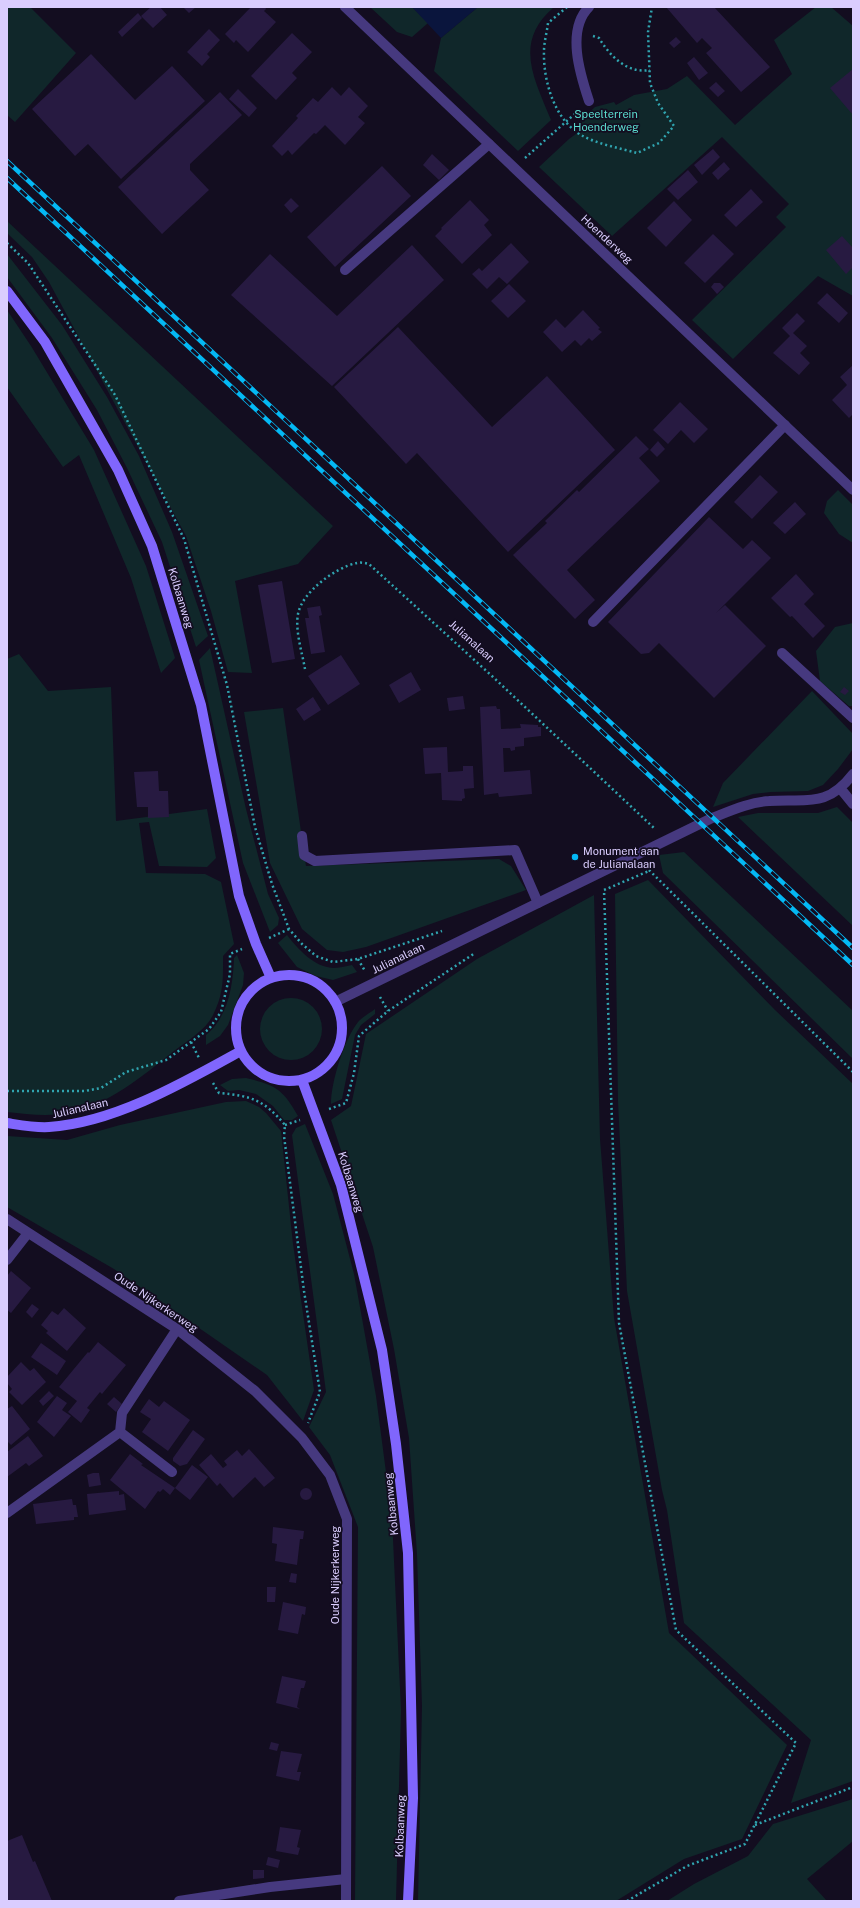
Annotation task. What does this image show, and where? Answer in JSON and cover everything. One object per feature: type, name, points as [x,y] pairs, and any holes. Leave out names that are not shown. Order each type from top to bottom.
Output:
[{"type":"street","name":"Hoenderweg","points":[[345,7],[853,490]]},
{"type":"street","points":[[589,7],[581,15],[577,32],[580,75],[590,101]]},
{"type":"street","points":[[345,270],[489,144]]},
{"type":"street","name":"Kolbaanweg","points":[[7,291],[49,348],[118,470],[152,546],[201,705],[239,896],[256,944],[271,978]]},
{"type":"street","points":[[593,622],[785,425]]},
{"type":"street","points":[[782,653],[853,718]]},
{"type":"street","name":"Julianalaan","points":[[335,1002],[712,818],[741,807],[768,801],[820,800],[840,788],[853,774]]},
{"type":"street","points":[[840,788],[853,804]]},
{"type":"street","points":[[302,836],[304,855],[315,861],[515,850],[538,904]]},
{"type":"street","points":[[289,975],[307,978],[323,987],[335,1002],[342,1020],[341,1040],[334,1058],[320,1072],[302,1080],[288,1082],[273,1079],[260,1073],[249,1064],[241,1051],[236,1034],[237,1016],[243,1000],[255,987],[271,978],[289,975]]},
{"type":"street","name":"Julianalaan","points":[[7,1122],[49,1127],[102,1117],[154,1096],[241,1051]]},
{"type":"street","name":"Kolbaanweg","points":[[302,1080],[316,1114],[341,1185],[382,1350],[396,1444],[408,1553],[413,1798],[408,1901]]},
{"type":"street","name":"Oude Nijkerkerweg","points":[[7,1219],[177,1329],[255,1391],[302,1438],[330,1475],[347,1519],[346,1901]]},
{"type":"street","points":[[7,1260],[28,1233]]},
{"type":"street","points":[[7,1513],[120,1432],[122,1413],[177,1329]]},
{"type":"street","points":[[120,1432],[172,1472]]},
{"type":"street","points":[[179,1901],[270,1887],[346,1879]]},
{"type":"path","points":[[567,7],[548,23],[544,51],[548,87],[557,109],[566,122],[581,135],[637,153],[658,143],[674,126],[658,103],[650,83],[648,32],[652,7]]},
{"type":"path","points":[[577,32],[599,38],[606,49],[630,69],[642,72],[650,70]]},
{"type":"path","points":[[514,167],[590,101]]},
{"type":"path","name":"Julianalaan","points":[[305,669],[299,638],[298,613],[306,594],[344,568],[358,562],[369,564],[493,677],[666,840]]},
{"type":"path","points":[[627,1901],[687,1866],[745,1844],[796,1743],[676,1630],[619,1323],[604,890],[649,870],[853,1072]]},
{"type":"path","points":[[302,1438],[320,1392],[304,1291],[284,1136],[285,1125],[271,1109],[246,1096],[219,1094],[191,1042],[209,1029],[221,1012],[230,974],[230,954],[289,929],[302,944],[316,956],[333,962],[358,959]]},
{"type":"path","points":[[285,1125],[346,1103],[354,1073],[359,1036],[388,1011]]},
{"type":"path","name":"Julianalaan","points":[[7,1091],[85,1091],[101,1088],[126,1072],[166,1060],[191,1042]]},
{"type":"path","points":[[755,1825],[853,1787]]},
{"type":"green space","points":[[7,7],[30,7],[76,53],[15,122],[7,115]]},
{"type":"green space","points":[[370,7],[412,7],[428,23],[412,37],[397,32]]},
{"type":"green space","points":[[478,7],[554,7],[541,20],[534,34],[531,47],[531,61],[534,75],[551,120],[518,151],[434,71],[441,38]]},
{"type":"green space","name":"Speelterrein Hoenderweg","points":[[816,7],[831,7],[853,26],[853,296],[818,276],[733,359],[692,320],[786,227],[776,217],[789,204],[722,137],[612,236],[539,167],[569,139],[584,128],[577,124],[595,107],[614,102],[616,105],[634,95],[667,89],[687,76],[735,125],[792,74],[774,40]]},
{"type":"green space","points":[[7,221],[333,526],[298,564],[235,581],[252,673],[228,672],[211,611],[186,536],[49,282],[32,257],[7,233]]},
{"type":"green space","points":[[7,254],[62,325],[107,397],[139,456],[172,532],[208,636],[196,647],[162,542],[127,468],[97,410],[52,338],[7,277]]},
{"type":"green space","points":[[7,310],[31,346],[94,450],[146,566],[175,658],[161,673],[131,578],[79,455],[63,467],[7,387]]},
{"type":"green space","points":[[838,490],[853,505],[853,543],[839,534],[824,513],[827,501]]},
{"type":"green space","points":[[853,623],[853,706],[849,706],[820,681],[816,651],[835,627]]},
{"type":"green space","points":[[210,648],[246,809],[268,894],[279,918],[278,925],[270,932],[243,863],[199,660]]},
{"type":"green space","points":[[19,654],[48,691],[111,687],[116,821],[207,809],[216,858],[207,867],[159,866],[149,822],[139,823],[146,873],[205,874],[221,882],[234,944],[223,956],[221,993],[217,1007],[206,1026],[124,1089],[82,1110],[52,1115],[7,1112],[7,659]]},
{"type":"green space","points":[[812,691],[853,734],[853,749],[838,769],[823,785],[808,791],[753,794],[713,807],[723,783]]},
{"type":"green space","points":[[283,708],[306,866],[499,859],[511,866],[526,890],[366,947],[343,952],[327,950],[302,929],[270,863],[244,712]]},
{"type":"green space","points":[[837,807],[853,823],[853,926],[738,817],[758,813],[818,813]]},
{"type":"green space","points":[[684,852],[853,1011],[853,1059],[663,873],[659,855]]},
{"type":"green space","points":[[648,880],[775,1010],[853,1084],[853,1781],[791,1803],[811,1740],[684,1623],[667,1510],[662,1490],[627,1291],[618,1101],[615,894]]},
{"type":"green space","points":[[594,895],[600,1139],[614,1318],[669,1633],[787,1745],[742,1839],[684,1859],[616,1901],[418,1901],[422,1706],[417,1554],[409,1438],[394,1349],[373,1247],[331,1120],[351,1106],[366,1034],[477,959]]},
{"type":"green space","points":[[287,935],[301,951],[313,961],[326,967],[333,968],[352,965],[357,972],[333,980],[316,976],[297,967],[278,943]]},
{"type":"green space","points":[[237,955],[244,973],[243,985],[228,1025],[220,1036],[206,1045],[206,1035],[220,1019],[228,1000],[231,990],[234,958]]},
{"type":"green space","points":[[291,998],[303,1001],[313,1007],[319,1017],[322,1029],[319,1041],[313,1051],[303,1057],[291,1060],[279,1057],[269,1051],[263,1041],[260,1029],[263,1017],[269,1007],[279,1001]]},
{"type":"green space","points":[[375,1009],[375,1014],[361,1025],[355,1035],[342,1099],[331,1104],[333,1084],[343,1050],[348,1039],[358,1022]]},
{"type":"green space","points":[[246,1078],[271,1086],[283,1094],[298,1116],[292,1120],[284,1120],[273,1106],[256,1094],[239,1090],[228,1091],[220,1085],[232,1079]]},
{"type":"green space","points":[[246,1101],[259,1107],[266,1113],[281,1131],[293,1244],[314,1390],[303,1421],[267,1375],[114,1269],[7,1207],[7,1136],[67,1140],[120,1125],[226,1102]]},
{"type":"green space","points":[[305,1124],[333,1194],[354,1274],[376,1396],[392,1518],[401,1710],[396,1901],[355,1901],[358,1527],[330,1455],[309,1427],[326,1392],[292,1135],[296,1128]]},
{"type":"green space","points":[[853,1799],[853,1841],[807,1879],[827,1901],[667,1901],[694,1884],[748,1856],[773,1824]]},
{"type":"water","points":[[412,7],[478,7],[441,38]]},
{"type":"building","points":[[151,7],[160,7],[167,15],[153,28],[141,16]]},
{"type":"building","points":[[183,7],[196,7],[189,13]]},
{"type":"building","points":[[251,7],[265,7],[266,9],[264,11],[276,22],[248,52],[236,40],[234,43],[225,34]]},
{"type":"building","points":[[666,7],[714,7],[770,67],[741,92],[706,53],[712,48],[702,38],[697,43]]},
{"type":"building","points":[[138,13],[142,18],[122,37],[118,32]]},
{"type":"building","points":[[209,29],[220,40],[207,54],[210,57],[202,66],[187,52]]},
{"type":"building","points":[[292,33],[312,52],[292,73],[297,78],[276,100],[251,76]]},
{"type":"building","points":[[676,37],[681,42],[674,48],[669,43]]},
{"type":"building","points":[[91,54],[135,100],[172,66],[205,101],[121,179],[88,144],[75,156],[32,109]]},
{"type":"building","points":[[694,57],[708,73],[699,80],[687,63]]},
{"type":"building","points":[[853,69],[853,115],[830,88]]},
{"type":"building","points":[[716,82],[725,91],[718,97],[709,88]]},
{"type":"building","points":[[332,87],[341,96],[349,87],[368,106],[358,117],[365,123],[345,145],[325,125],[316,134],[314,133],[292,155],[288,150],[282,156],[272,146],[298,118],[296,116],[313,98],[318,102]]},
{"type":"building","points":[[238,89],[257,108],[249,117],[229,99]]},
{"type":"building","points":[[220,92],[242,115],[190,164],[190,170],[209,190],[162,234],[118,187]]},
{"type":"building","points":[[713,149],[720,157],[702,175],[694,165]]},
{"type":"building","points":[[432,154],[449,170],[439,180],[423,165]]},
{"type":"building","points":[[724,162],[730,169],[718,180],[712,173]]},
{"type":"building","points":[[382,166],[411,196],[335,267],[307,237]]},
{"type":"building","points":[[688,170],[698,182],[678,200],[667,189]]},
{"type":"building","points":[[751,189],[763,202],[736,227],[724,215]]},
{"type":"building","points":[[291,198],[299,206],[291,213],[284,205]]},
{"type":"building","points":[[470,200],[489,220],[484,225],[492,235],[462,264],[435,236],[442,229],[441,228]]},
{"type":"building","points":[[674,201],[692,220],[666,247],[647,228]]},
{"type":"building","points":[[713,234],[734,254],[705,283],[684,263]]},
{"type":"building","points":[[842,236],[853,248],[853,267],[846,274],[826,250]]},
{"type":"building","points":[[511,243],[529,262],[507,284],[499,277],[487,289],[472,274],[479,268],[482,271]]},
{"type":"building","points":[[412,245],[444,280],[332,386],[231,295],[270,254],[337,316]]},
{"type":"building","points":[[714,283],[720,283],[724,287],[717,294],[711,287]]},
{"type":"building","points":[[509,284],[526,301],[508,318],[491,301]]},
{"type":"building","points":[[827,293],[848,313],[839,323],[817,303]]},
{"type":"building","points":[[583,310],[602,332],[592,341],[589,338],[581,346],[575,340],[562,352],[543,332],[556,319],[565,328]]},
{"type":"building","points":[[797,313],[805,321],[793,333],[807,346],[800,353],[810,363],[799,375],[773,353],[790,336],[782,328]]},
{"type":"building","points":[[398,327],[492,427],[547,376],[615,450],[508,552],[417,453],[406,464],[334,387]]},
{"type":"building","points":[[853,365],[853,414],[849,418],[832,400],[847,385],[840,377]]},
{"type":"building","points":[[680,402],[708,429],[694,443],[681,430],[668,444],[653,430]]},
{"type":"building","points":[[636,436],[649,449],[639,458],[660,481],[567,570],[595,600],[575,619],[513,555],[547,523],[545,521],[577,490],[579,492]]},
{"type":"building","points":[[658,441],[665,449],[657,457],[650,450]]},
{"type":"building","points":[[760,475],[778,492],[752,519],[734,502]]},
{"type":"building","points":[[795,502],[806,514],[785,534],[773,523]]},
{"type":"building","points":[[709,517],[743,549],[752,540],[771,558],[716,613],[725,605],[766,646],[714,698],[659,643],[649,653],[641,654],[608,622]]},
{"type":"building","points":[[796,574],[814,594],[804,604],[825,626],[813,638],[792,616],[790,617],[771,598]]},
{"type":"building","points":[[282,581],[295,659],[272,663],[258,585]]},
{"type":"building","points":[[320,606],[322,615],[319,616],[325,652],[311,654],[305,618],[309,618],[307,608]]},
{"type":"building","points":[[341,655],[360,684],[328,705],[308,676]]},
{"type":"building","points":[[411,672],[421,690],[399,703],[389,685]]},
{"type":"building","points":[[844,687],[849,691],[845,695],[840,692]]},
{"type":"building","points":[[463,696],[465,709],[449,711],[447,698]]},
{"type":"building","points":[[313,697],[321,710],[304,721],[296,709]]},
{"type":"building","points":[[496,706],[497,709],[500,709],[501,729],[521,728],[520,724],[538,725],[538,727],[541,727],[541,736],[524,738],[524,746],[515,747],[515,750],[511,751],[510,748],[503,748],[504,772],[530,770],[532,794],[499,797],[498,793],[484,795],[480,707]]},
{"type":"building","points":[[447,747],[448,772],[463,771],[463,766],[473,766],[474,788],[464,789],[465,798],[462,799],[462,801],[442,800],[441,773],[425,774],[423,748]]},
{"type":"building","points":[[158,771],[159,791],[168,791],[169,817],[148,818],[148,807],[137,807],[134,772]]},
{"type":"building","points":[[11,1271],[31,1288],[11,1313],[7,1310],[7,1276]]},
{"type":"building","points":[[32,1304],[39,1309],[32,1318],[26,1312]]},
{"type":"building","points":[[64,1308],[86,1328],[67,1351],[46,1333],[48,1331],[41,1325],[52,1311],[58,1315]]},
{"type":"building","points":[[98,1342],[126,1365],[102,1394],[100,1392],[87,1408],[90,1410],[81,1423],[68,1412],[77,1401],[59,1387]]},
{"type":"building","points":[[41,1343],[66,1361],[57,1375],[31,1357]]},
{"type":"building","points":[[21,1362],[30,1371],[34,1368],[46,1382],[22,1405],[9,1392],[12,1389],[7,1383],[7,1377]]},
{"type":"building","points":[[49,1391],[54,1396],[43,1406],[39,1401]]},
{"type":"building","points":[[57,1396],[67,1403],[62,1410],[71,1416],[54,1437],[37,1422]]},
{"type":"building","points":[[114,1397],[122,1404],[116,1412],[107,1404]]},
{"type":"building","points":[[149,1399],[159,1407],[164,1401],[190,1420],[168,1451],[142,1432],[151,1419],[140,1412]]},
{"type":"building","points":[[12,1406],[30,1429],[11,1445],[7,1441],[7,1409]]},
{"type":"building","points":[[193,1430],[205,1439],[187,1464],[180,1466],[173,1461],[173,1458]]},
{"type":"building","points":[[28,1436],[43,1456],[29,1466],[26,1463],[7,1477],[7,1452]]},
{"type":"building","points":[[249,1449],[275,1478],[264,1487],[255,1477],[233,1498],[220,1483],[217,1486],[199,1465],[211,1454],[223,1468],[227,1465],[224,1461],[237,1450],[242,1456]]},
{"type":"building","points":[[130,1454],[143,1464],[141,1465],[175,1488],[170,1495],[163,1489],[160,1492],[158,1491],[145,1509],[110,1480]]},
{"type":"building","points":[[192,1465],[208,1477],[190,1500],[175,1488]]},
{"type":"building","points":[[99,1473],[101,1485],[89,1487],[87,1475]]},
{"type":"building","points":[[304,1488],[308,1488],[312,1494],[308,1500],[304,1500],[300,1496],[300,1492]]},
{"type":"building","points":[[119,1491],[119,1495],[124,1494],[126,1510],[89,1515],[87,1494]]},
{"type":"building","points":[[72,1499],[73,1505],[76,1505],[78,1517],[74,1517],[74,1520],[36,1524],[33,1504]]},
{"type":"building","points":[[273,1527],[304,1531],[303,1539],[300,1539],[297,1565],[275,1561],[277,1544],[272,1543]]},
{"type":"building","points":[[291,1573],[297,1574],[296,1583],[289,1582]]},
{"type":"building","points":[[267,1587],[276,1587],[275,1602],[267,1602]]},
{"type":"building","points":[[283,1602],[306,1607],[305,1615],[302,1614],[298,1634],[278,1630]]},
{"type":"building","points":[[282,1676],[306,1681],[304,1688],[301,1688],[297,1707],[300,1709],[276,1703]]},
{"type":"building","points":[[271,1742],[279,1744],[277,1751],[269,1749]]},
{"type":"building","points":[[281,1751],[302,1754],[297,1772],[301,1772],[299,1781],[276,1776]]},
{"type":"building","points":[[280,1827],[301,1830],[297,1847],[300,1848],[298,1855],[276,1851]]},
{"type":"building","points":[[22,1835],[52,1901],[7,1901],[7,1841]]},
{"type":"building","points":[[268,1857],[280,1860],[278,1868],[266,1865]]},
{"type":"building","points":[[253,1870],[264,1870],[264,1878],[253,1879]]},
{"type":"railway","points":[[7,161],[853,948]]},
{"type":"railway","points":[[7,178],[853,965]]},
{"type":"place","name":"Monument aan de Julianalaan","points":[[575,857]]}]
